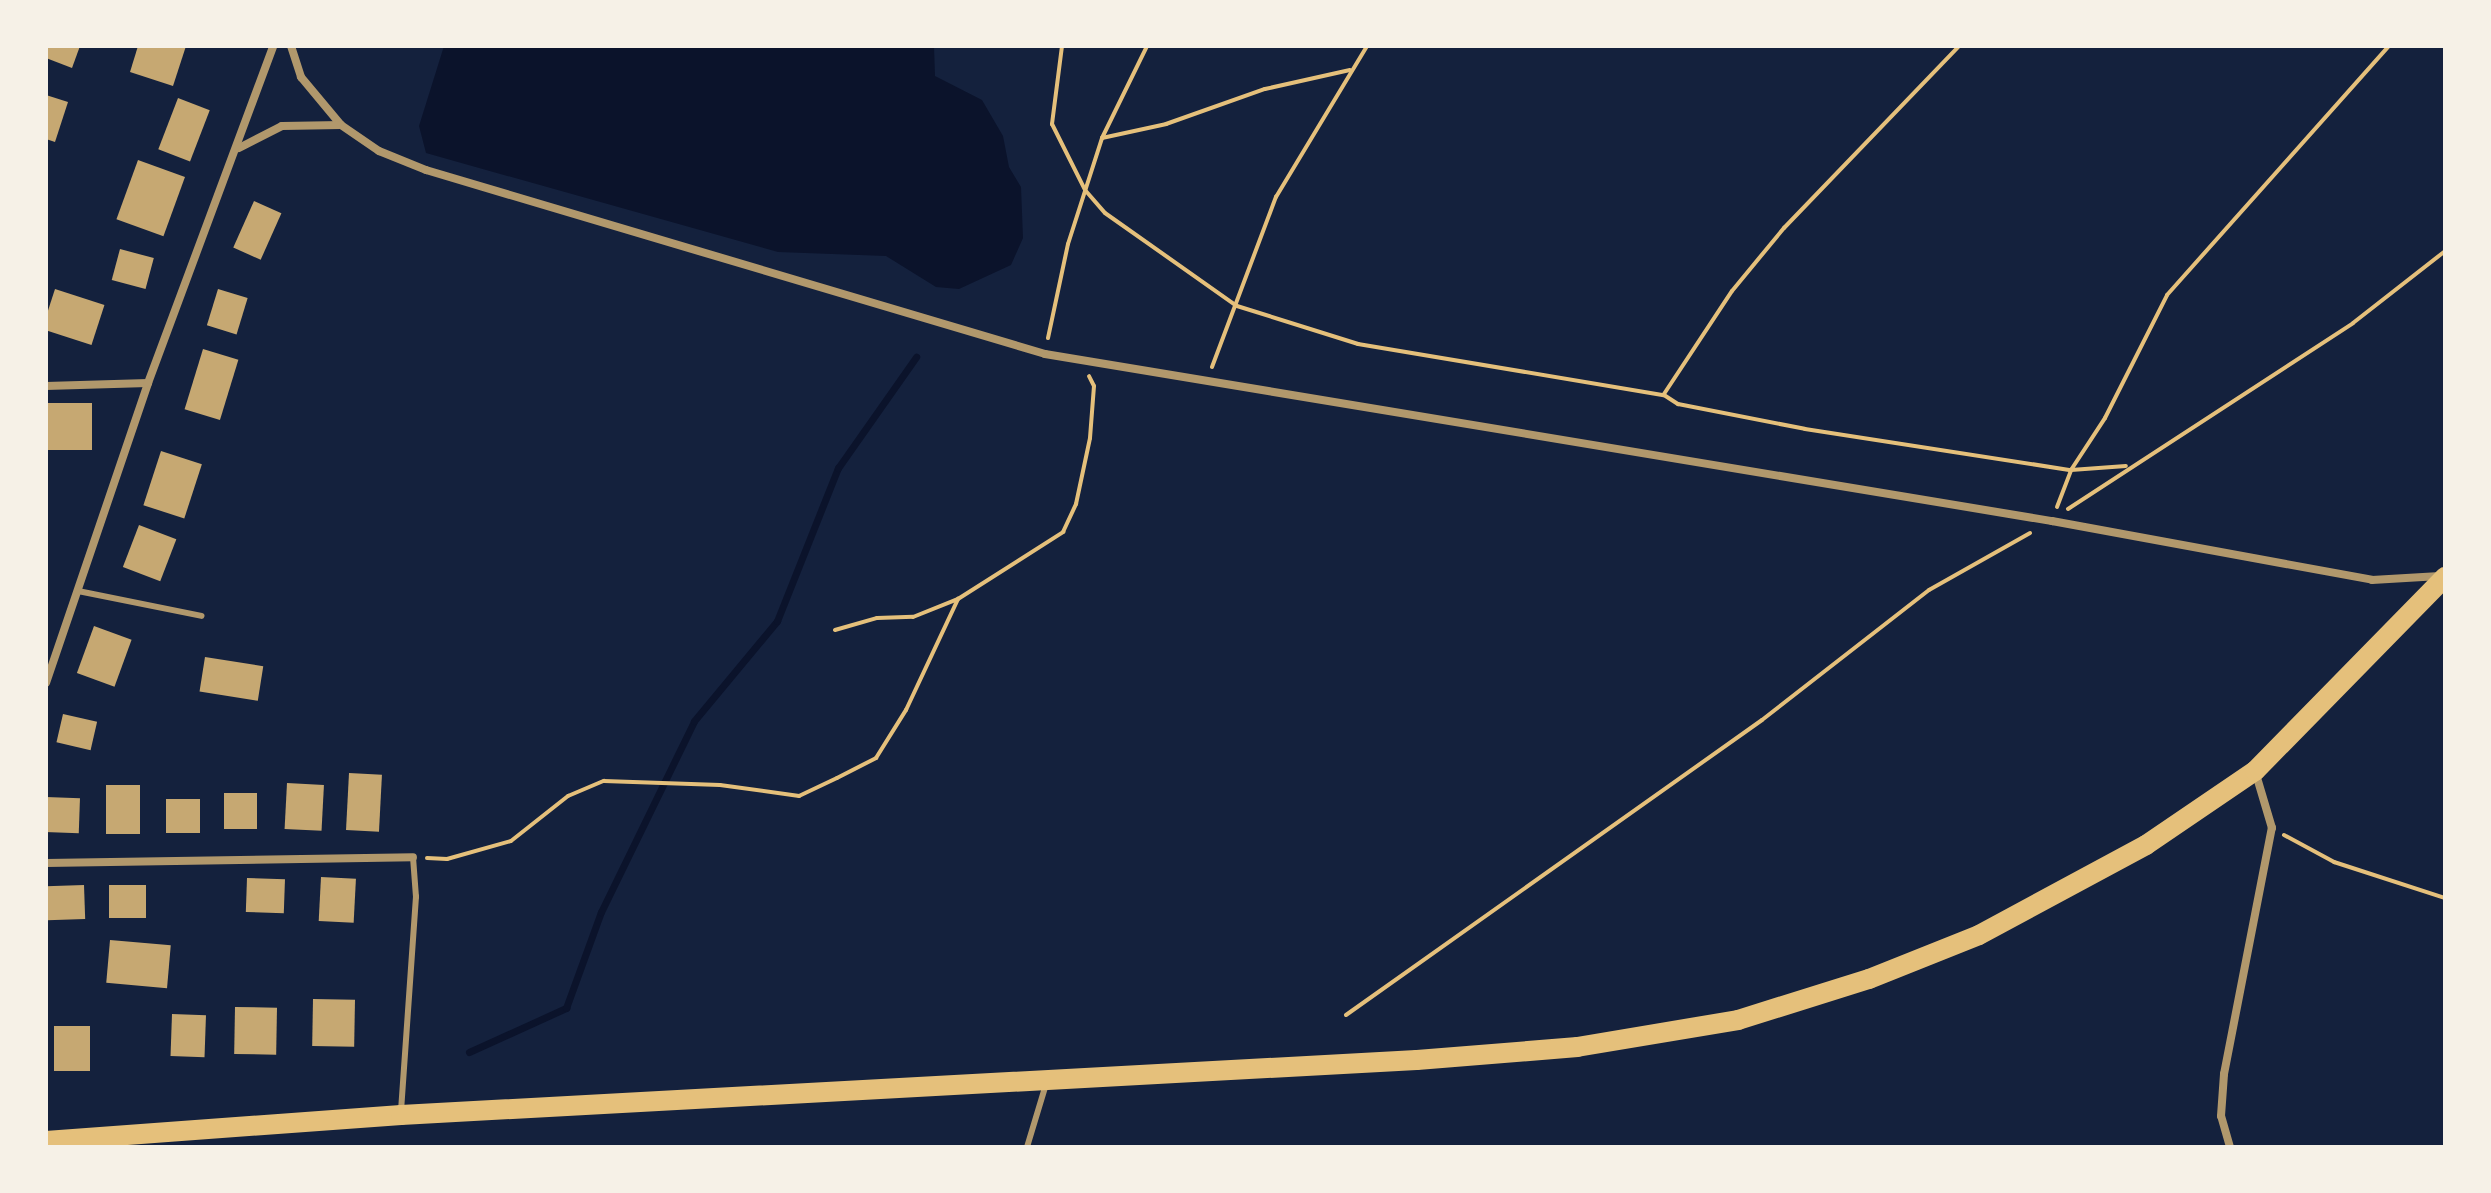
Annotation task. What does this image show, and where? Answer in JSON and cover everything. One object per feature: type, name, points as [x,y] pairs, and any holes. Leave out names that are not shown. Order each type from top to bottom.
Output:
[{"type":"main road","points":[[46,1141],[401,1115],[1046,1084],[1577,1047],[1738,1020],[1869,979],[1979,935],[2146,845],[2255,771],[2445,576]]},
{"type":"street","points":[[46,683],[148,383],[239,148],[273,46]]},
{"type":"street","points":[[291,46],[301,77],[341,125],[379,151],[426,170],[1045,354],[2052,521],[2372,580],[2445,576]]},
{"type":"street","points":[[239,148],[282,126],[341,125]]},
{"type":"street","points":[[46,386],[148,383]]},
{"type":"street","points":[[46,655],[57,654]]},
{"type":"street","points":[[2230,1147],[2221,1116],[2224,1074],[2272,828],[2255,771]]},
{"type":"street","points":[[46,863],[413,857]]},
{"type":"lane","points":[[78,591],[202,616]]},
{"type":"lane","points":[[401,1115],[416,897],[413,857]]},
{"type":"lane","points":[[1027,1147],[1046,1084]]},
{"type":"path","points":[[1062,46],[1052,124],[1085,190],[1127,230],[1237,306],[1358,344],[1664,395],[1678,404],[1791,426],[2071,470],[2128,466]]},
{"type":"path","points":[[1045,354],[1085,190],[1102,138],[1147,46]]},
{"type":"path","points":[[1208,381],[1276,197],[1367,46]]},
{"type":"path","points":[[1664,395],[1732,291],[1775,238],[1959,46]]},
{"type":"path","points":[[2052,521],[2071,470],[2105,418],[2167,295],[2389,46]]},
{"type":"path","points":[[1102,138],[1166,124],[1265,89],[1350,70]]},
{"type":"path","points":[[1346,1015],[1762,720],[1929,590],[2052,521],[2128,466],[2353,323],[2445,251]]},
{"type":"path","points":[[835,630],[877,618],[913,617],[958,599],[1063,532],[1076,504],[1090,438],[1094,386],[1081,359]]},
{"type":"path","points":[[413,857],[447,859],[511,841],[568,796],[604,781],[720,785],[799,796],[876,758],[906,710],[958,599]]},
{"type":"path","points":[[2272,828],[2334,862],[2445,898]]},
{"type":"water","points":[[444,46],[934,46],[935,76],[982,100],[1003,136],[1009,167],[1021,187],[1023,238],[1011,265],[959,289],[936,287],[886,256],[778,252],[426,153],[419,126]]},
{"type":"building","points":[[46,46],[80,46],[72,68],[46,58]]},
{"type":"building","points":[[138,46],[186,46],[173,86],[130,72]]},
{"type":"building","points":[[46,95],[68,102],[55,142],[46,139]]},
{"type":"building","points":[[178,98],[210,110],[190,162],[158,149]]},
{"type":"building","points":[[138,160],[185,177],[163,236],[116,219]]},
{"type":"building","points":[[254,201],[281,213],[261,260],[233,248]]},
{"type":"building","points":[[120,249],[154,258],[146,289],[112,280]]},
{"type":"building","points":[[55,289],[104,305],[91,345],[46,330],[46,317]]},
{"type":"building","points":[[218,289],[248,298],[237,334],[207,325]]},
{"type":"building","points":[[203,349],[238,360],[220,420],[185,409]]},
{"type":"building","points":[[47,403],[92,403],[92,450],[47,450]]},
{"type":"building","points":[[161,451],[202,464],[184,518],[143,505]]},
{"type":"building","points":[[139,525],[176,539],[160,581],[123,567]]},
{"type":"building","points":[[94,626],[132,640],[114,687],[77,673]]},
{"type":"building","points":[[205,657],[263,666],[258,701],[200,692]]},
{"type":"building","points":[[63,714],[97,722],[91,750],[56,742]]},
{"type":"building","points":[[349,773],[382,775],[379,832],[346,830]]},
{"type":"building","points":[[287,783],[324,785],[322,831],[285,829]]},
{"type":"building","points":[[106,785],[140,785],[140,834],[106,834]]},
{"type":"building","points":[[224,793],[257,793],[257,829],[224,829]]},
{"type":"building","points":[[46,797],[80,798],[79,833],[46,832]]},
{"type":"building","points":[[166,799],[200,799],[200,833],[166,833]]},
{"type":"building","points":[[321,877],[356,879],[354,923],[319,921]]},
{"type":"building","points":[[247,878],[285,879],[284,913],[246,912]]},
{"type":"building","points":[[84,885],[85,919],[47,920],[46,886]]},
{"type":"building","points":[[109,885],[146,885],[146,918],[109,918]]},
{"type":"building","points":[[110,940],[171,945],[167,988],[106,983]]},
{"type":"building","points":[[313,999],[355,1000],[354,1047],[312,1046]]},
{"type":"building","points":[[235,1007],[277,1008],[276,1055],[234,1054]]},
{"type":"building","points":[[172,1014],[206,1015],[205,1057],[171,1056]]},
{"type":"building","points":[[54,1026],[90,1026],[90,1071],[54,1071]]},
{"type":"waterway","points":[[469,1052],[566,1008],[601,912],[694,721],[777,621],[838,468],[916,357]]}]
